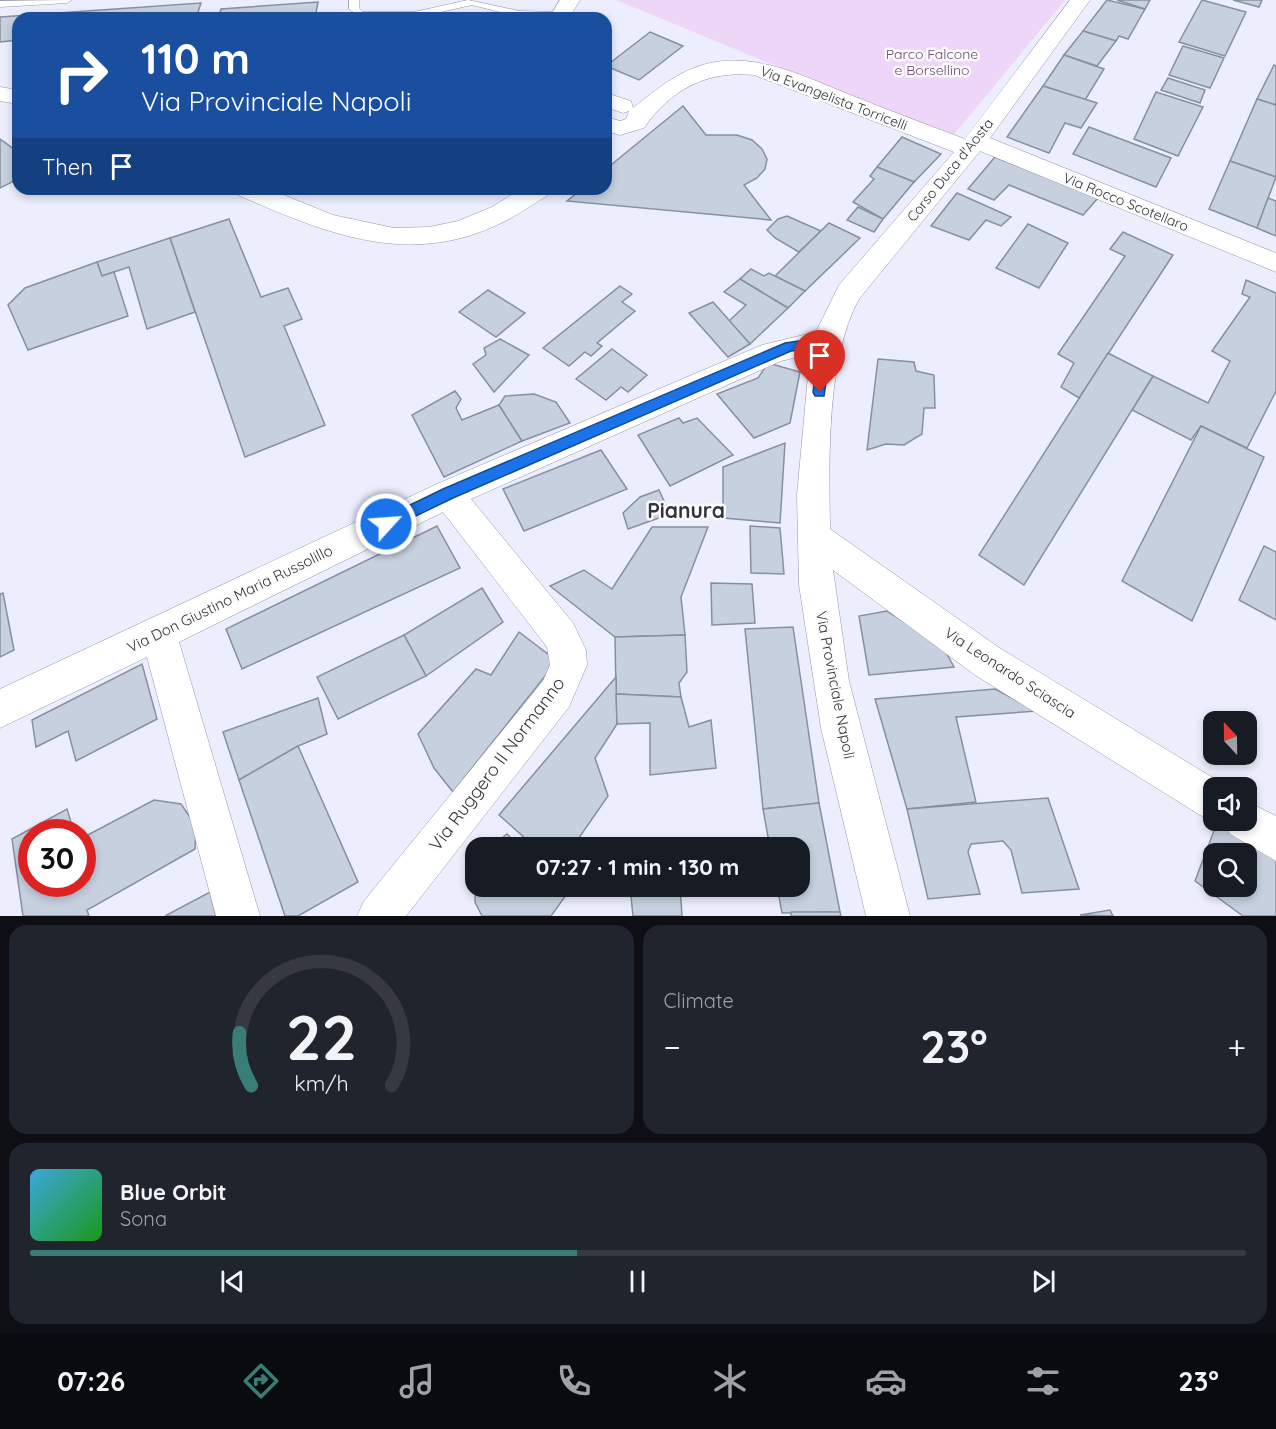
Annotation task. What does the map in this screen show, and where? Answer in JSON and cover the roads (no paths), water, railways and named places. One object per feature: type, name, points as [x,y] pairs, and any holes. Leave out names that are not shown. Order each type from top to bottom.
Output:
[{"type":"street","name":"Corso Duca d'Aosta","points":[[826,342],[834,318],[849,292],[972,145],[1080,0]]},
{"type":"street","name":"Via Evangelista Torricelli","points":[[614,121],[687,77],[704,70],[745,66],[778,75],[972,145]]},
{"type":"street","name":"Via Rocco Scotellaro","points":[[972,145],[1276,263]]},
{"type":"street","points":[[260,195],[309,217],[369,235],[419,239],[464,231],[495,218],[530,195]]},
{"type":"street","name":"Via Don Giustino Maria Russolillo","points":[[0,709],[448,494],[772,353],[806,343],[826,342]]},
{"type":"street","name":"Via Provinciale Napoli","points":[[826,342],[821,369],[813,536],[824,647],[888,916]]},
{"type":"street","name":"Via Ruggero Il Normanno","points":[[379,916],[556,694],[568,672],[570,657],[560,635],[448,494]]},
{"type":"street","name":"Via Leonardo Sciascia","points":[[813,536],[988,662],[1203,794]]},
{"type":"street","points":[[158,633],[238,916]]},
{"type":"street","points":[[1257,828],[1276,840]]},
{"type":"lane","points":[[0,4],[67,0]]},
{"type":"lane","points":[[427,12],[472,2],[512,12],[562,11]]},
{"type":"district","name":"Pianura","points":[[686,511]]},
{"type":"park label","name":"Parco Falcone e Borsellino","points":[[932,62]]}]
